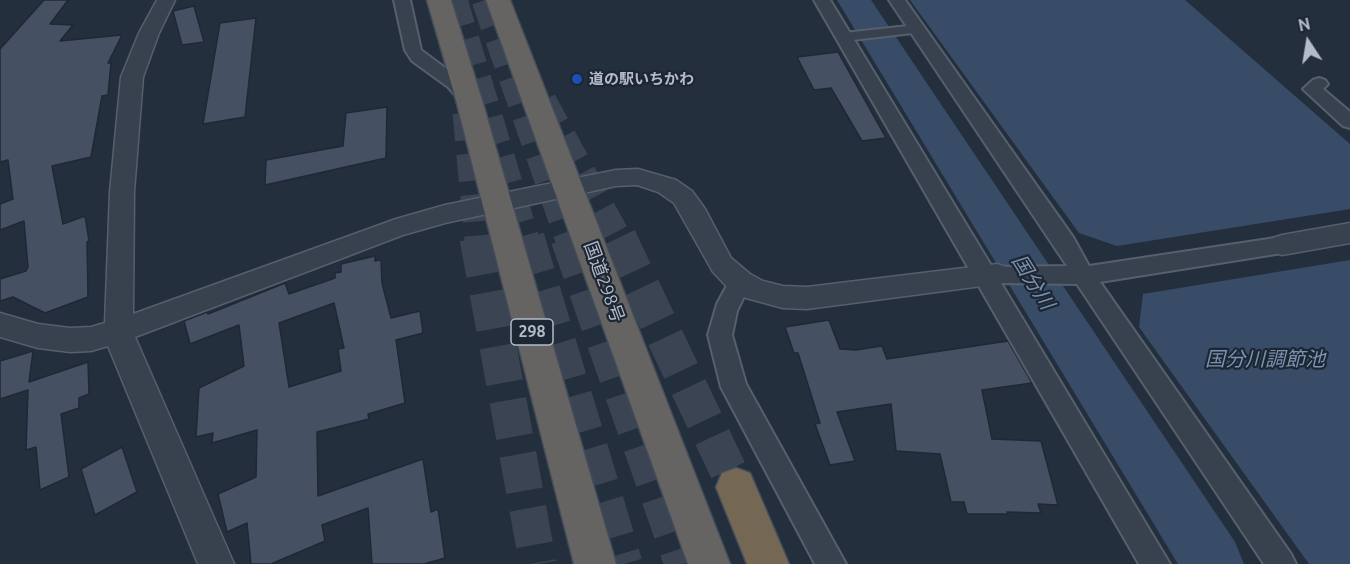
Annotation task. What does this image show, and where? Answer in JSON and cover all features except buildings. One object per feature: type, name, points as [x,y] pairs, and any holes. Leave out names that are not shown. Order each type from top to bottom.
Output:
[{"type":"highway","name":"298","points":[[439,0],[469,100],[595,564]]},
{"type":"highway","name":"国道298号","points":[[498,0],[709,564]]},
{"type":"highway","points":[[736,487],[768,564]]},
{"type":"street","points":[[166,0],[149,33],[132,76],[122,192],[118,304],[120,331],[121,342],[216,564]]},
{"type":"street","points":[[402,0],[413,50],[418,57],[454,83],[469,100]]},
{"type":"street","points":[[822,0],[848,36],[991,274],[1155,564]]},
{"type":"street","points":[[897,0],[908,29],[1065,243],[1083,274],[1281,564]]},
{"type":"street","points":[[848,36],[908,29]]},
{"type":"street","points":[[1319,84],[1312,89],[1350,122]]},
{"type":"street","points":[[0,324],[38,336],[70,340],[91,339],[120,331],[396,228],[496,202],[616,178],[638,177],[667,186],[683,197],[696,216],[722,265],[740,282],[756,290],[783,297],[807,298],[991,274],[1083,274],[1120,271],[1350,233]]},
{"type":"street","points":[[740,282],[725,310],[720,335],[734,387],[831,564]]},
{"type":"water","points":[[910,0],[1185,0],[1350,144],[1350,209],[1117,246],[1079,233]]},
{"type":"water","name":"国分川調節池","points":[[1350,260],[1350,564],[1309,564],[1139,327],[1143,294]]},
{"type":"waterway","name":"国分川","points":[[854,0],[1213,564]]},
{"type":"tunnel","points":[[454,0],[526,240]]},
{"type":"tunnel","points":[[485,0],[569,240]]},
{"type":"tunnel","points":[[543,101],[619,239]]},
{"type":"tunnel","points":[[466,113],[478,240]]},
{"type":"tunnel","points":[[478,238],[538,564]]},
{"type":"tunnel","points":[[526,238],[624,564]]},
{"type":"tunnel","points":[[569,238],[683,564]]},
{"type":"tunnel","points":[[619,239],[736,487]]},
{"type":"place","name":"道の駅いちかわ","points":[[577,79]]}]
